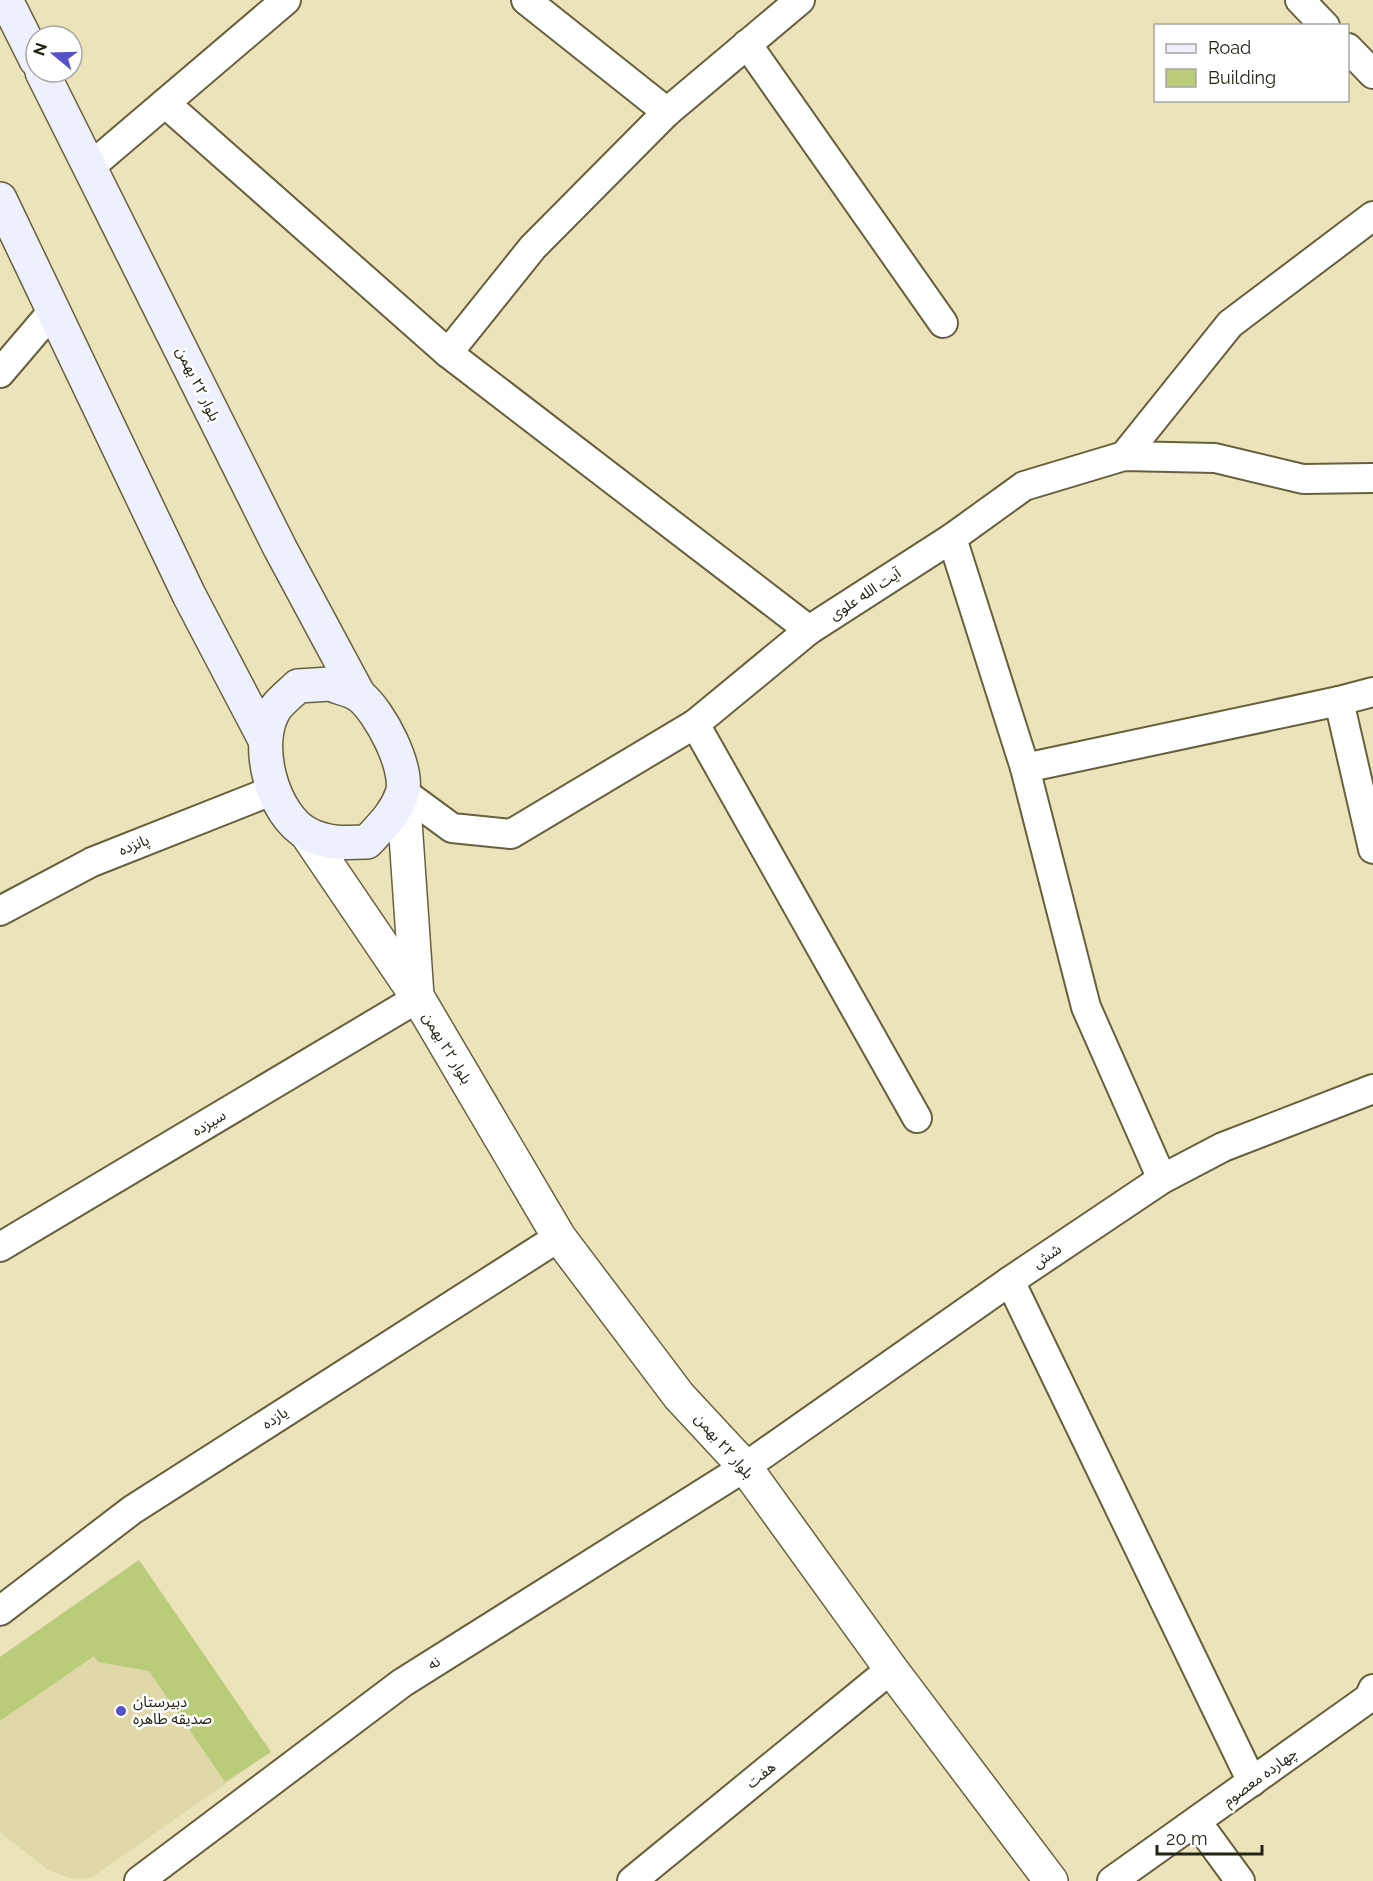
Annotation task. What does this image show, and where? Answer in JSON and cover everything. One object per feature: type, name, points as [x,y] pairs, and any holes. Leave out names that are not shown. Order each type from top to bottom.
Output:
[{"type":"main road","points":[[6,0],[24,36]]},
{"type":"main road","name":"بلوار ۲۲ بهمن","points":[[48,84],[280,548],[359,695]]},
{"type":"main road","points":[[0,199],[189,595],[264,738],[266,766],[274,790],[287,813],[306,833],[334,844],[367,842],[390,819],[403,792],[398,762],[390,737],[378,716],[359,695],[330,684],[298,686],[275,710],[264,738]]},
{"type":"street","points":[[90,167],[286,0]]},
{"type":"street","points":[[526,0],[667,112]]},
{"type":"street","points":[[448,353],[533,247],[667,112],[800,0]]},
{"type":"street","points":[[1300,0],[1323,24]]},
{"type":"street","points":[[747,44],[944,323]]},
{"type":"street","points":[[1349,50],[1373,74]]},
{"type":"street","points":[[165,103],[448,353],[809,630]]},
{"type":"street","points":[[1124,456],[1230,324],[1373,216]]},
{"type":"street","points":[[0,373],[52,312]]},
{"type":"street","name":"آیت الله علوی","points":[[403,792],[452,828],[512,834],[695,724],[809,630],[951,538],[1024,486],[1124,456],[1215,458],[1303,479],[1373,478]]},
{"type":"street","points":[[951,538],[1025,768],[1086,1007],[1162,1179]]},
{"type":"street","points":[[1025,768],[1373,692]]},
{"type":"street","points":[[1339,701],[1373,849]]},
{"type":"street","points":[[695,724],[917,1118]]},
{"type":"street","name":"پانزده","points":[[0,911],[92,862],[274,790]]},
{"type":"street","name":"بلوار ۲۲ بهمن","points":[[403,792],[418,998]]},
{"type":"street","name":"بلوار ۲۲ بهمن","points":[[306,833],[418,998],[559,1237],[679,1396],[745,1467],[891,1669],[1051,1881]]},
{"type":"street","name":"سیزده","points":[[0,1247],[418,998]]},
{"type":"street","name":"شش","points":[[745,1467],[1010,1281],[1162,1179],[1223,1147],[1373,1089]]},
{"type":"street","name":"یازده","points":[[0,1611],[132,1510],[559,1237]]},
{"type":"street","points":[[1010,1281],[1252,1782]]},
{"type":"street","name":"نه","points":[[139,1881],[402,1683],[745,1467]]},
{"type":"street","name":"هفت","points":[[632,1881],[891,1669]]},
{"type":"street","name":"چهارده معصوم","points":[[1112,1881],[1372,1695]]},
{"type":"street","points":[[1197,1822],[1240,1881]]},
{"type":"shaded area","name":"دبیرستان صدیقه طاهره","points":[[139,1560],[271,1752],[91,1878],[69,1878],[48,1870],[0,1832],[0,1657]]},
{"type":"building","points":[[139,1560],[271,1752],[225,1782],[149,1671],[98,1662],[94,1656],[0,1721],[0,1657]]},
{"type":"place","name":"دبیرستان صدیقه طاهره","points":[[121,1711]]}]
